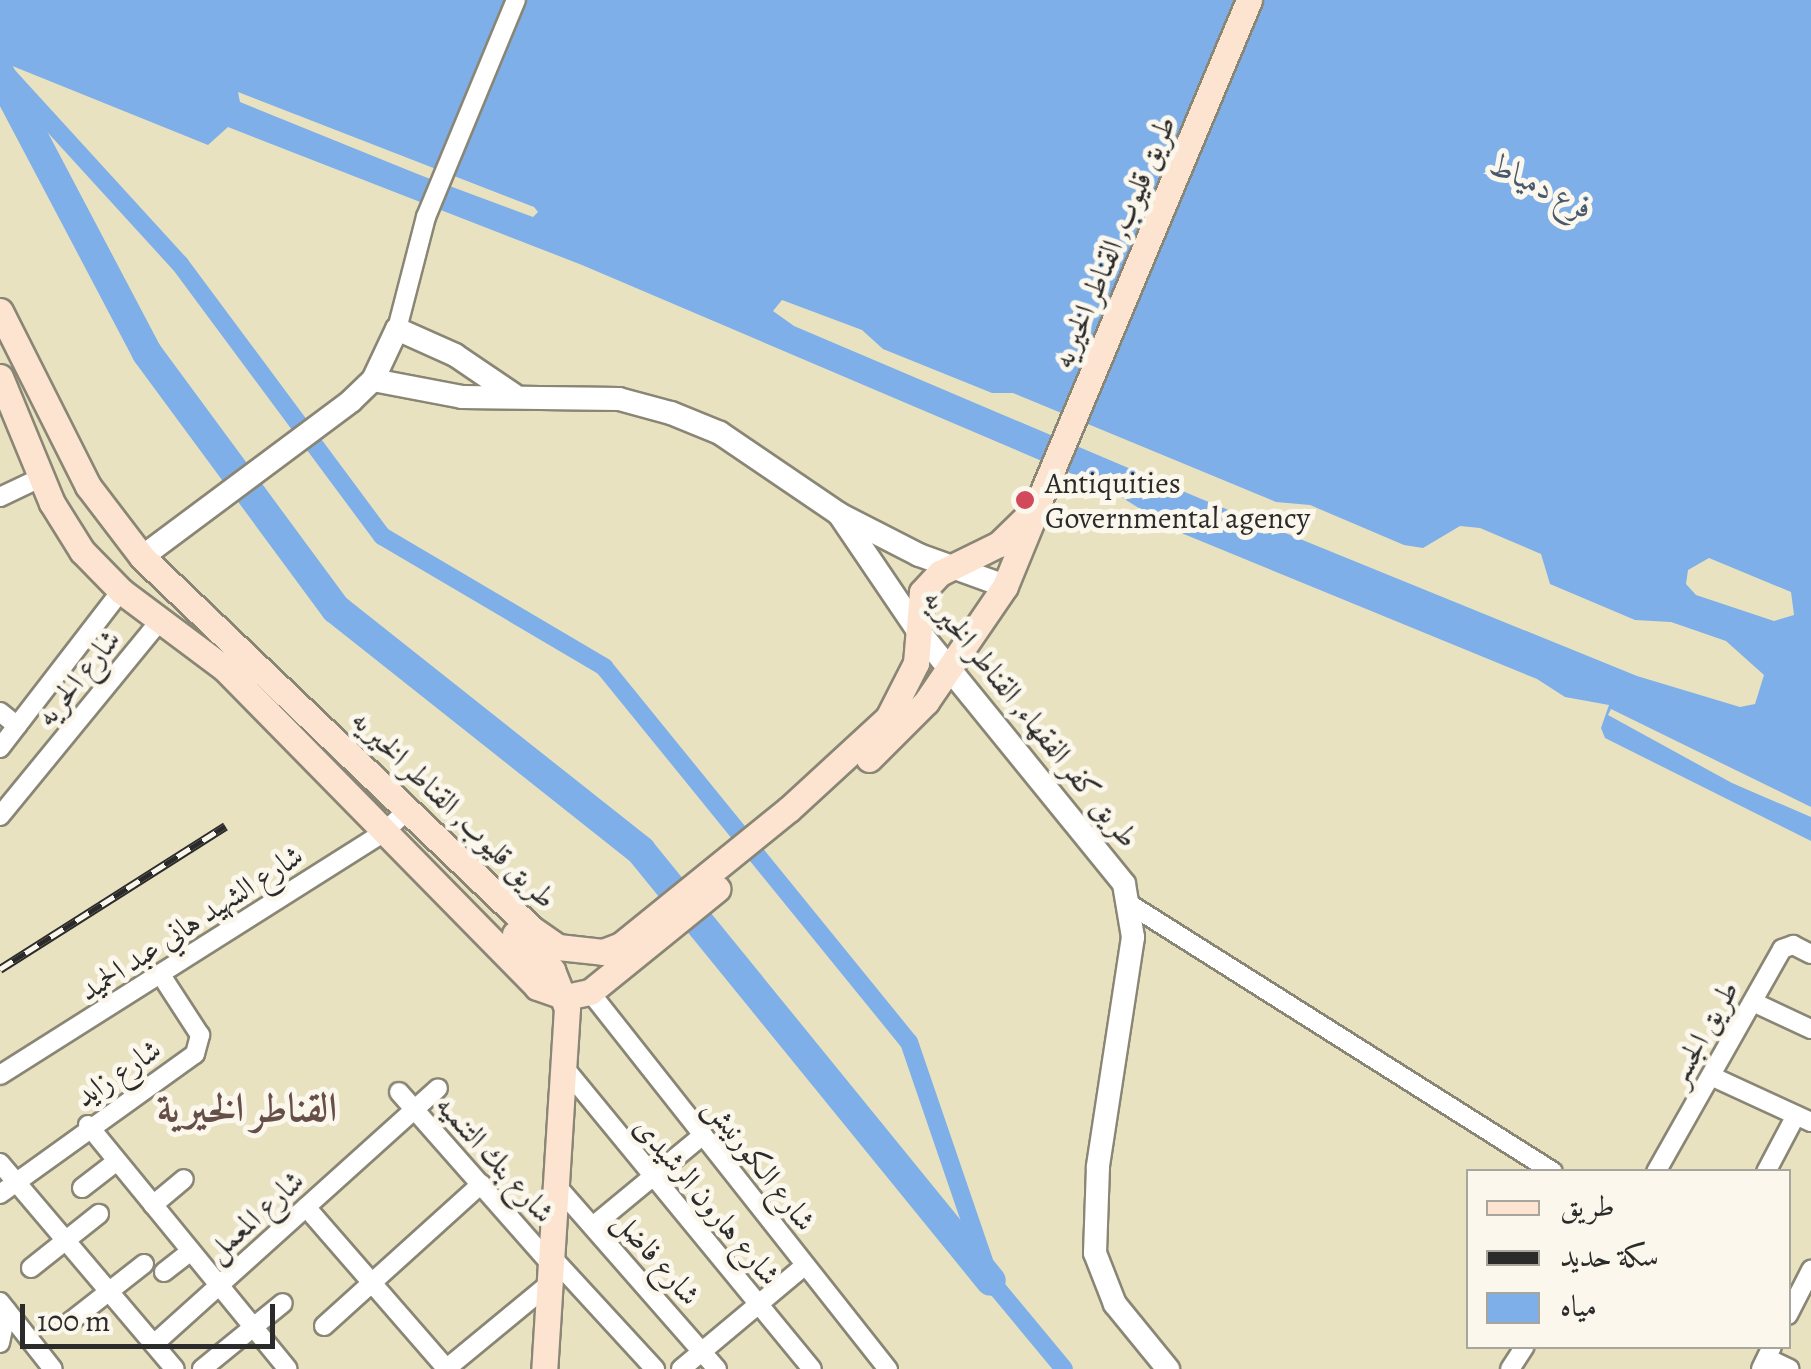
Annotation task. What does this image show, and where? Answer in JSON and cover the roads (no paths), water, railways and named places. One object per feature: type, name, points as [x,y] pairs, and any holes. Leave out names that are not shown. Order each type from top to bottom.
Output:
[{"type":"main road","name":"طريق قليوب, القناطر الخيريه","points":[[0,311],[88,486],[142,558],[544,940],[588,953],[621,945],[898,734],[1005,586],[1249,0]]},
{"type":"main road","name":"طريق قليوب, القناطر الخيريه","points":[[0,377],[40,478],[74,540],[122,591],[210,654],[537,987],[578,994],[616,974],[793,815],[897,705],[916,662],[922,592],[951,567],[999,544],[1036,508]]},
{"type":"main road","points":[[447,851],[456,875],[578,994],[563,1066],[544,1369]]},
{"type":"street","points":[[142,558],[351,402],[373,380],[397,329],[426,217],[516,0]]},
{"type":"street","points":[[397,329],[456,355],[514,395]]},
{"type":"street","name":"طريق كفر الفقهاء, القناطر الخيريه","points":[[373,380],[462,397],[602,398],[671,412],[782,469],[839,514],[951,567],[1005,586]]},
{"type":"street","points":[[0,497],[40,478]]},
{"type":"street","name":"طريق كفر الفقهاء, القناطر الخيريه","points":[[839,514],[917,630],[1112,864],[1131,905],[1133,937],[1098,1167],[1095,1253],[1116,1304],[1168,1369]]},
{"type":"street","name":"شارع الحريه","points":[[0,748],[122,591]]},
{"type":"street","name":"شارع الحريه","points":[[0,816],[161,619]]},
{"type":"street","points":[[0,712],[18,726]]},
{"type":"street","name":"شارع الشهيد هاني عبد الحميد","points":[[0,1075],[384,833],[408,811]]},
{"type":"street","points":[[1131,905],[1548,1169]]},
{"type":"street","name":"طريق الجسر","points":[[1658,1169],[1782,949],[1793,945],[1811,954]]},
{"type":"street","name":"شارع زايد","points":[[8,1188],[199,1048],[197,1029],[161,975]]},
{"type":"street","name":"شارع الكورنيش","points":[[578,994],[703,1135],[888,1369]]},
{"type":"street","points":[[1753,1002],[1811,1029]]},
{"type":"street","name":"شارع هارون الرشيدى","points":[[563,1066],[650,1178],[812,1369]]},
{"type":"street","points":[[1711,1076],[1804,1119],[1768,1169]]},
{"type":"street","name":"شارع المعمل","points":[[154,1344],[438,1088]]},
{"type":"street","name":"شارع بنك التنميه","points":[[399,1092],[550,1268],[656,1369]]},
{"type":"street","points":[[88,1126],[288,1369]]},
{"type":"street","points":[[593,1226],[703,1135]]},
{"type":"street","points":[[82,1188],[117,1161]]},
{"type":"street","points":[[0,1163],[8,1188],[66,1242],[175,1369]]},
{"type":"street","points":[[153,1205],[184,1179]]},
{"type":"street","points":[[324,1326],[481,1184]]},
{"type":"street","name":"شارع فاضل","points":[[556,1184],[716,1369]]},
{"type":"street","points":[[306,1207],[446,1369],[550,1268]]},
{"type":"street","points":[[31,1268],[99,1214]]},
{"type":"street","points":[[164,1272],[191,1251]]},
{"type":"street","points":[[70,1322],[144,1264]]},
{"type":"street","points":[[681,1369],[804,1266]]},
{"type":"street","points":[[1791,1309],[1811,1270]]},
{"type":"street","points":[[202,1369],[282,1303]]},
{"type":"street","points":[[0,1343],[3,1307]]},
{"type":"street","points":[[3,1307],[54,1369]]},
{"type":"street","points":[[1767,1358],[1790,1369]]},
{"type":"water","name":"فرع دمياط","points":[[0,0],[1811,0],[1811,841],[1605,738],[1601,728],[1609,705],[1565,697],[1537,679],[1174,530],[1110,490],[582,265],[228,127],[208,145],[0,61]],"holes":[[[238,92],[534,207],[538,212],[533,217],[420,175],[240,102]],[[782,300],[862,330],[883,349],[992,393],[1013,393],[1276,502],[1310,505],[1404,545],[1423,548],[1460,526],[1480,528],[1541,554],[1550,584],[1635,620],[1671,622],[1726,641],[1764,675],[1755,704],[1740,707],[1637,676],[1199,498],[794,326],[773,311]],[[1709,558],[1791,592],[1794,615],[1774,621],[1696,595],[1686,584],[1688,570]]]},
{"type":"waterway","points":[[0,67],[180,264],[382,536],[604,667],[909,1042],[991,1281],[1064,1369]]},
{"type":"waterway","points":[[0,74],[147,353],[336,609],[641,851],[991,1281]]},
{"type":"railway","points":[[0,969],[225,826]]},
{"type":"place","name":"Antiquities Governmental agency","points":[[1025,500]]},
{"type":"district","name":"القناطر الخيرية","points":[[247,1108]]}]
